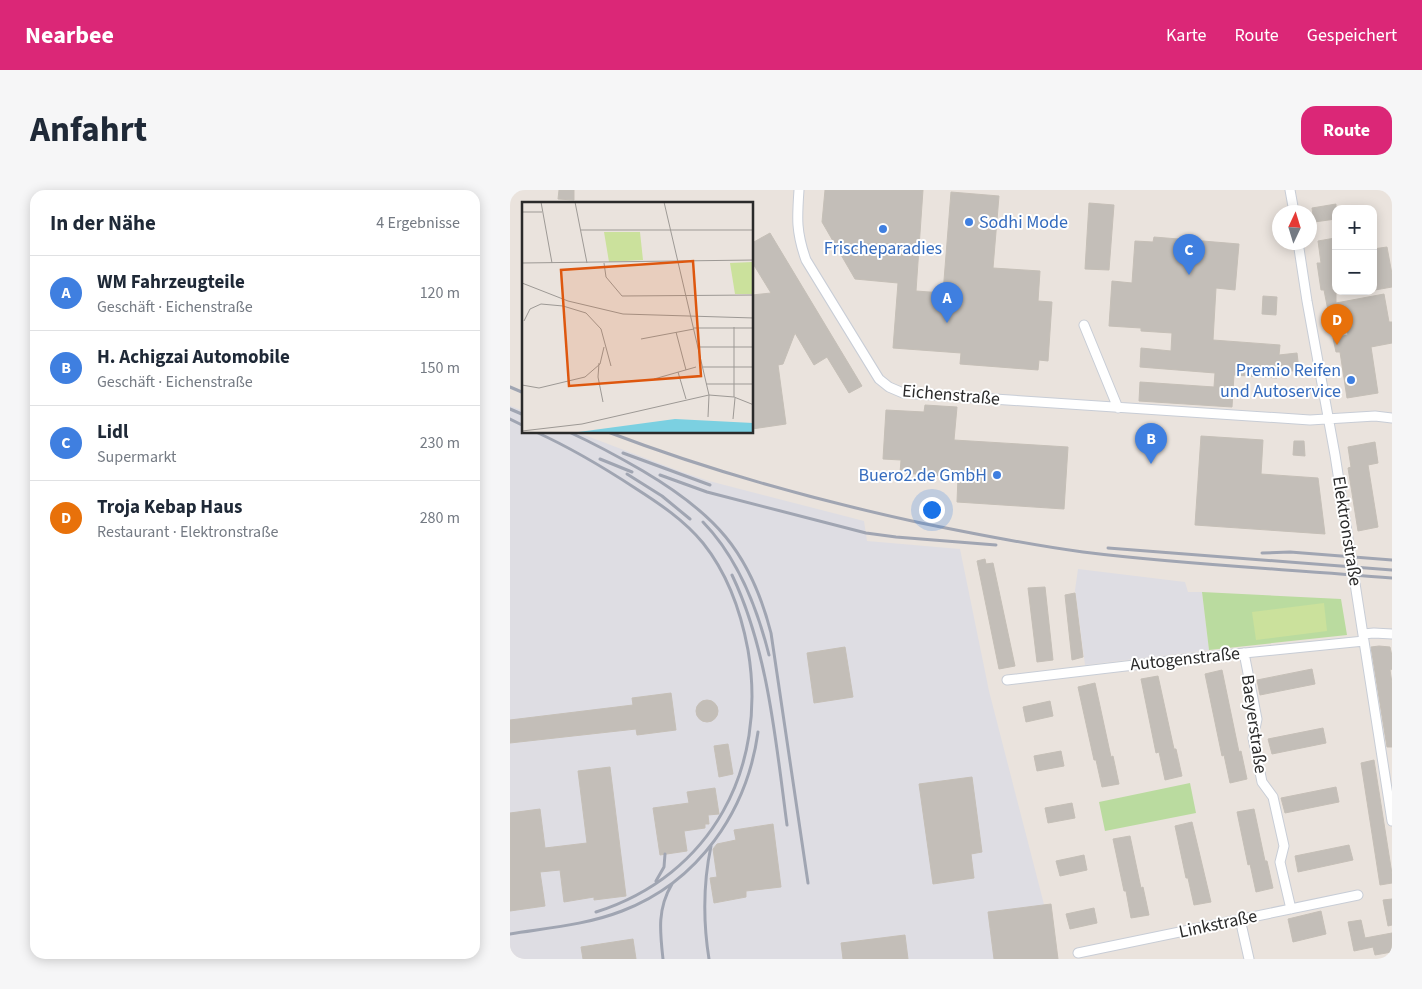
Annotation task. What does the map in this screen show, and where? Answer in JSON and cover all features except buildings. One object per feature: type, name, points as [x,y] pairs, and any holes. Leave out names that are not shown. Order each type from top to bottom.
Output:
[{"type":"street","name":"Eichenstraße","points":[[799,190],[797,226],[799,241],[806,260],[879,379],[889,388],[903,393],[1310,420],[1375,416],[1392,418]]},
{"type":"street","points":[[1290,190],[1293,205]]},
{"type":"street","name":"Elektronstraße","points":[[1299,250],[1364,638],[1388,764],[1392,820]]},
{"type":"street","points":[[1084,325],[1118,408]]},
{"type":"street","name":"Autogenstraße","points":[[1007,680],[1364,638],[1374,633],[1392,634]]},
{"type":"street","name":"Baeyerstraße","points":[[1244,652],[1257,719],[1253,738],[1262,782],[1273,797],[1284,846],[1280,862],[1290,909]]},
{"type":"street","name":"Linkstraße","points":[[1078,953],[1358,895]]},
{"type":"street","points":[[1240,919],[1249,959]]},
{"type":"shaded area","points":[[510,406],[522,410],[522,434],[582,434],[709,481],[864,521],[867,541],[960,549],[989,691],[1058,959],[510,959]]},
{"type":"shaded area","points":[[1078,569],[1185,582],[1188,592],[1202,592],[1209,650],[1085,665],[1075,590]]},
{"type":"green space","points":[[1202,592],[1341,599],[1347,635],[1209,650]]},
{"type":"green space","points":[[1324,603],[1327,631],[1256,640],[1252,612]]},
{"type":"green space","points":[[1190,783],[1196,813],[1105,831],[1099,802]]},
{"type":"railway","points":[[510,387],[522,392]]},
{"type":"railway","points":[[510,409],[522,414]]},
{"type":"railway","points":[[510,419],[522,425]]},
{"type":"railway","points":[[540,434],[599,465],[654,500],[696,535],[712,555],[726,580],[737,607],[748,650],[752,694],[749,736],[739,775],[723,811],[700,844],[672,872],[637,895],[596,912]]},
{"type":"railway","points":[[573,434],[643,471],[690,502],[726,537],[752,579],[771,633],[808,883]]},
{"type":"railway","points":[[613,434],[763,484],[842,505],[1002,539],[1063,549],[1199,564],[1392,578]]},
{"type":"railway","points":[[623,453],[710,485]]},
{"type":"railway","points":[[600,459],[632,472]]},
{"type":"railway","points":[[627,474],[662,496],[690,519]]},
{"type":"railway","points":[[660,475],[707,492],[866,533],[996,545]]},
{"type":"railway","points":[[703,522],[726,551],[745,584],[759,619],[769,655]]},
{"type":"railway","points":[[1108,548],[1392,570]]},
{"type":"railway","points":[[1262,553],[1290,552],[1392,560]]},
{"type":"railway","points":[[732,575],[744,604],[762,665],[769,697],[787,825]]},
{"type":"railway","points":[[510,934],[566,926],[608,916],[649,898],[674,882],[696,863],[714,841],[730,816],[743,790],[758,732]]},
{"type":"railway","points":[[709,959],[705,902],[706,874],[711,846]]},
{"type":"railway","points":[[656,881],[664,867],[665,854]]},
{"type":"railway","points":[[663,959],[662,912],[667,893],[672,884]]},
{"type":"place","name":"Sodhi Mode","points":[[969,222]]},
{"type":"place","name":"Frischeparadies","points":[[883,229]]},
{"type":"place","name":"Lidl","points":[[1189,275]]},
{"type":"place","name":"WM Fahrzeugteile","points":[[947,323]]},
{"type":"place","name":"Troja Kebap Haus","points":[[1337,345]]},
{"type":"place","name":"Premio Reifen und Autoservice","points":[[1351,380]]},
{"type":"place","name":"H. Achigzai Automobile","points":[[1151,464]]},
{"type":"place","name":"Buero2.de GmbH","points":[[997,475]]}]
